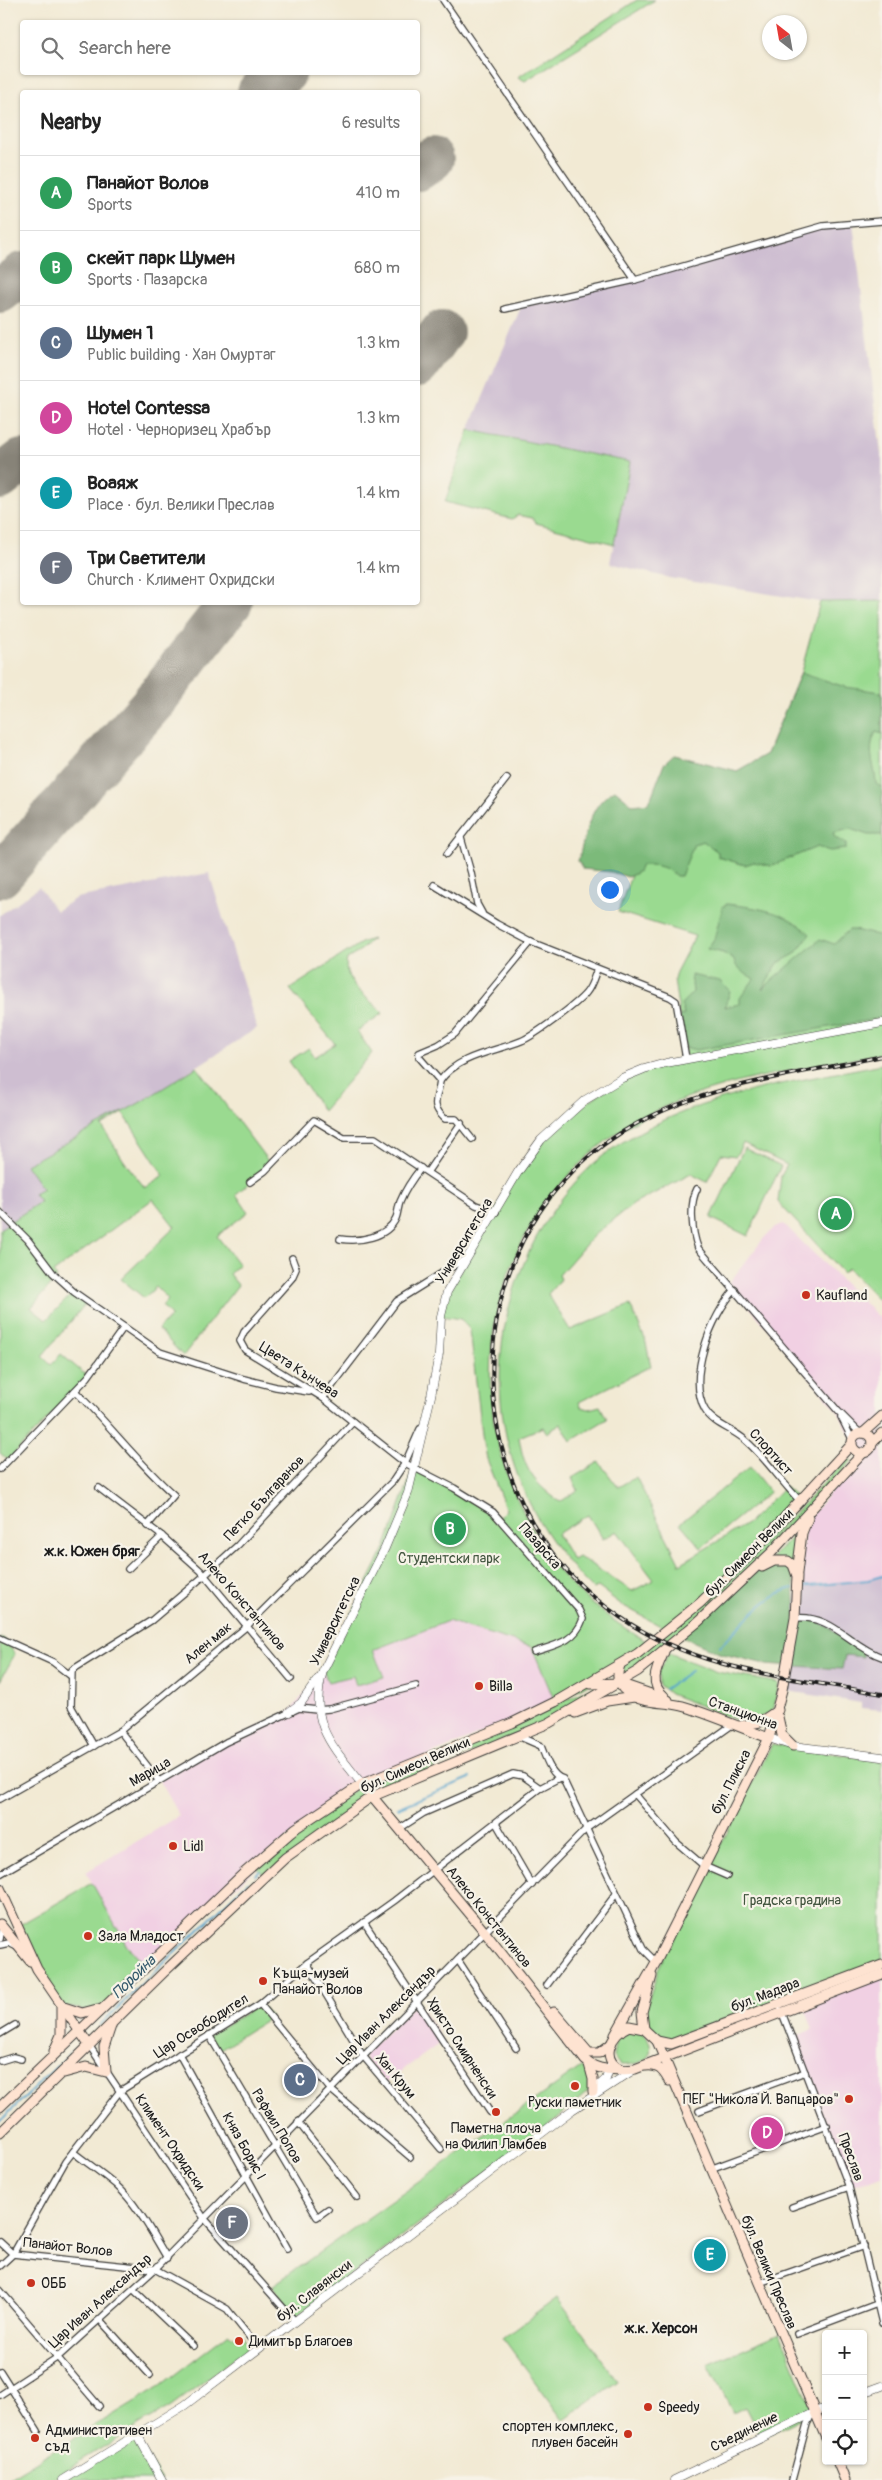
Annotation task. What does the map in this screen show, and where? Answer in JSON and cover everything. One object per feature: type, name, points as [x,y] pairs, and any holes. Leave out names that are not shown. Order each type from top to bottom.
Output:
[{"type":"main road","name":"бул. Симеон Велики","points":[[0,2107],[274,1845],[362,1784],[512,1723],[588,1684],[620,1665],[669,1630],[700,1603],[801,1502],[857,1438],[882,1416]]},
{"type":"main road","points":[[872,1443],[868,1436],[857,1438],[854,1450],[862,1454],[868,1451],[872,1443],[882,1432]]},
{"type":"main road","name":"бул. Симеон Велики","points":[[0,2133],[113,2022],[286,1858],[372,1796],[549,1723],[619,1683],[664,1652],[772,1552],[862,1454]]},
{"type":"main road","points":[[797,1576],[802,1533],[813,1508]]},
{"type":"main road","points":[[728,1594],[767,1563],[774,1561],[788,1561],[793,1565],[797,1576]]},
{"type":"main road","name":"бул. Плиска","points":[[615,2035],[656,1962],[769,1738],[778,1710],[796,1618],[797,1576]]},
{"type":"main road","points":[[664,1652],[654,1677],[655,1683],[662,1695],[684,1706]]},
{"type":"main road","points":[[619,1683],[618,1672],[620,1665]]},
{"type":"main road","points":[[588,1684],[619,1683],[684,1706]]},
{"type":"main road","name":"Станционна","points":[[619,1683],[626,1692],[636,1697],[684,1706],[769,1738]]},
{"type":"main road","points":[[549,1723],[607,1701],[636,1697]]},
{"type":"main road","points":[[735,1726],[760,1722],[778,1710]]},
{"type":"main road","points":[[778,1710],[778,1725],[782,1735],[794,1746]]},
{"type":"main road","name":"Алеко Константинов","points":[[362,1784],[484,1931],[527,1985],[538,2003],[588,2064]]},
{"type":"main road","name":"Климент Охридски","points":[[0,1888],[36,1969]]},
{"type":"main road","name":"Климент Охридски","points":[[1,1925],[36,1969],[89,2046]]},
{"type":"main road","name":"бул. Плиска","points":[[644,2029],[642,2012],[656,1962]]},
{"type":"main road","name":"бул. Мадара","points":[[649,2062],[882,1966]]},
{"type":"main road","name":"бул. Мадара","points":[[654,2039],[671,2044],[882,1974]]},
{"type":"main road","name":"Алеко Константинов","points":[[527,1985],[542,1999],[585,2050],[599,2053],[611,2044]]},
{"type":"main road","points":[[52,2056],[61,2035],[61,2006],[73,2011],[88,2013],[106,2004]]},
{"type":"main road","points":[[59,2076],[74,2069],[86,2067],[106,2072],[104,2048],[113,2022]]},
{"type":"main road","points":[[592,2092],[594,2078],[588,2064],[621,2069],[637,2068],[653,2058],[656,2047],[654,2039],[644,2029],[629,2026],[615,2035],[609,2053],[611,2066]]},
{"type":"main road","name":"бул. Велики Преслав","points":[[654,2039],[664,2056],[687,2116],[822,2429]]},
{"type":"main road","name":"бул. Велики Преслав","points":[[637,2068],[656,2066],[664,2072],[687,2116]]},
{"type":"main road","points":[[839,2465],[845,2480]]},
{"type":"street","points":[[443,0],[636,280]]},
{"type":"street","points":[[505,309],[636,280],[823,226],[882,221]]},
{"type":"street","points":[[447,854],[461,838],[488,799],[507,778]]},
{"type":"street","points":[[461,838],[472,872],[477,904],[483,915]]},
{"type":"street","points":[[434,886],[531,942],[657,991],[676,1001],[686,1059]]},
{"type":"street","points":[[440,1080],[419,1057],[422,1051],[438,1045],[454,1034],[531,942]]},
{"type":"street","points":[[472,1139],[461,1123],[456,1119],[445,1119],[435,1108],[440,1080],[445,1072],[459,1063],[524,1040],[582,999],[591,986],[597,969]]},
{"type":"street","name":"Университетска","points":[[317,1710],[318,1689],[323,1671],[397,1521],[414,1467],[439,1354],[441,1316],[451,1283],[496,1212],[518,1172],[541,1140],[568,1113],[591,1096],[622,1078],[644,1069],[686,1059],[882,1023]]},
{"type":"street","points":[[250,1182],[265,1171],[314,1120],[344,1138],[375,1138],[420,1168],[428,1171],[476,1205],[496,1212]]},
{"type":"street","points":[[428,1171],[461,1123]]},
{"type":"street","points":[[340,1239],[354,1241],[368,1239],[390,1226],[396,1219],[399,1204],[411,1179],[420,1168]]},
{"type":"street","points":[[697,1190],[692,1199],[695,1239],[702,1252],[838,1411],[857,1438]]},
{"type":"street","points":[[0,1212],[28,1240],[52,1273],[74,1292],[160,1352],[260,1383],[313,1393]]},
{"type":"street","name":"Цвета Кънчева","points":[[292,1258],[296,1269],[292,1278],[244,1332],[240,1341],[245,1350],[323,1398],[405,1464],[414,1467]]},
{"type":"street","points":[[323,1398],[397,1301],[466,1258]]},
{"type":"street","name":"Спортист","points":[[736,1290],[729,1297],[708,1334],[702,1352],[699,1392],[705,1410],[711,1418],[745,1440],[801,1502]]},
{"type":"street","points":[[0,1470],[16,1450],[75,1391],[124,1327]]},
{"type":"street","points":[[75,1391],[109,1425],[128,1451],[174,1496],[147,1526]]},
{"type":"street","points":[[838,1411],[857,1438]]},
{"type":"street","name":"Ален мак","points":[[0,1799],[120,1732],[246,1627],[393,1481],[405,1464],[427,1414]]},
{"type":"street","name":"Петко Българанов","points":[[72,1676],[75,1667],[133,1633],[204,1576],[238,1545],[352,1422]]},
{"type":"street","name":"Пазарска","points":[[414,1467],[476,1500],[493,1512],[579,1610],[583,1619],[574,1637],[565,1642],[534,1652]]},
{"type":"street","name":"Алеко Константинов","points":[[99,1488],[162,1536],[204,1576],[292,1679]]},
{"type":"street","points":[[128,1569],[162,1536]]},
{"type":"street","points":[[796,1618],[812,1617],[825,1622],[864,1649],[882,1657]]},
{"type":"street","points":[[0,1638],[54,1662],[72,1676],[71,1706],[94,1746]]},
{"type":"street","points":[[289,1712],[301,1703],[323,1671]]},
{"type":"street","name":"Марица","points":[[0,1874],[226,1742],[289,1712],[306,1707],[317,1710],[416,1686]]},
{"type":"street","points":[[317,1710],[326,1736],[362,1784]]},
{"type":"street","name":"Цар Иван Александър","points":[[0,2395],[58,2356],[134,2290],[586,1829],[735,1726]]},
{"type":"street","points":[[120,1732],[159,1782]]},
{"type":"street","points":[[518,1736],[541,1746],[558,1778],[563,1779],[643,1949],[656,1962]]},
{"type":"street","name":"Станционна","points":[[769,1738],[794,1746],[882,1757]]},
{"type":"street","points":[[399,1829],[424,1813],[513,1774],[523,1776],[540,1788]]},
{"type":"street","name":"Цар Освободител","points":[[0,2266],[13,2254],[73,2152],[120,2091],[260,2004],[307,1963],[496,1823],[540,1788],[558,1778]]},
{"type":"street","points":[[635,1794],[676,1842],[704,1866],[728,1876]]},
{"type":"street","points":[[496,1823],[532,1885]]},
{"type":"street","points":[[547,1985],[616,1894]]},
{"type":"street","name":"Христо Смирненски","points":[[364,1922],[490,2112]]},
{"type":"street","points":[[0,1939],[1,1925]]},
{"type":"street","points":[[0,1944],[8,1943],[17,1947]]},
{"type":"street","points":[[458,1960],[516,2048]]},
{"type":"street","name":"Хан Крум","points":[[307,1963],[363,2056],[441,2149]]},
{"type":"street","points":[[260,2004],[330,2089],[410,2157]]},
{"type":"street","name":"Преслав","points":[[780,2008],[849,2187],[882,2324]]},
{"type":"street","points":[[0,2034],[15,2025]]},
{"type":"street","name":"Рафаил Попов","points":[[209,2035],[317,2217],[328,2209]]},
{"type":"street","name":"Климент Охридски","points":[[89,2046],[204,2218],[295,2321]]},
{"type":"street","name":"Княз Борис I","points":[[179,2054],[287,2249]]},
{"type":"street","points":[[0,2061],[13,2056],[21,2059]]},
{"type":"street","name":"бул. Славянски","points":[[572,2110],[606,2079],[611,2066]]},
{"type":"street","name":"бул. Славянски","points":[[63,2480],[185,2405],[572,2110],[637,2068]]},
{"type":"street","points":[[699,2111],[805,2072]]},
{"type":"street","points":[[298,2122],[358,2197]]},
{"type":"street","points":[[710,2169],[827,2126]]},
{"type":"street","points":[[73,2152],[116,2185],[127,2197],[167,2258]]},
{"type":"street","points":[[792,2206],[849,2187]]},
{"type":"street","name":"Панайот Волов","points":[[0,2242],[13,2254],[155,2269],[227,2309],[259,2349]]},
{"type":"street","points":[[759,2283],[864,2246]]},
{"type":"street","points":[[0,2290],[99,2406]]},
{"type":"street","points":[[134,2290],[193,2346]]},
{"type":"street","points":[[797,2334],[878,2304]]},
{"type":"street","points":[[100,2320],[150,2375]]},
{"type":"street","points":[[0,2371],[38,2431]]},
{"type":"street","points":[[867,2392],[882,2386]]},
{"type":"street","name":"Съединение","points":[[674,2480],[822,2409]]},
{"type":"street","points":[[792,2480],[807,2424],[814,2412]]},
{"type":"street","points":[[136,2435],[162,2480]]},
{"type":"shaded area","points":[[853,223],[882,462],[882,601],[820,602],[669,578],[610,563],[630,462],[469,430],[521,307],[635,280],[823,226]]},
{"type":"shaded area","points":[[209,873],[257,1028],[141,1102],[27,1165],[43,1189],[40,1202],[0,1229],[0,915],[39,887],[56,911],[76,898]]},
{"type":"shaded area","points":[[782,1224],[882,1320],[882,1576],[868,1580],[798,1588],[805,1523],[862,1454],[854,1450],[852,1439],[838,1411],[729,1283],[764,1238],[775,1227]]},
{"type":"shaded area","points":[[882,1576],[882,1710],[861,1708],[861,1703],[782,1690],[798,1588],[868,1580]]},
{"type":"shaded area","points":[[448,1621],[532,1647],[555,1702],[377,1777],[320,1811],[146,1966],[127,1946],[86,1872],[179,1816],[159,1781],[226,1742],[289,1712],[323,1671],[328,1682],[353,1676],[355,1684],[383,1677],[373,1650]]},
{"type":"shaded area","name":"ПЕГ \"Никола Й. Вапцаров\"","points":[[882,1974],[882,2175],[849,2187],[792,2038],[813,2029],[803,2004]]},
{"type":"shaded area","points":[[417,2002],[443,2041],[386,2082],[363,2056]]},
{"type":"green space","points":[[637,0],[655,0],[525,81],[518,77]]},
{"type":"green space","points":[[469,430],[630,462],[614,544],[536,523],[532,518],[518,515],[512,519],[445,502]]},
{"type":"green space","name":"Студентски парк","points":[[882,601],[882,1053],[776,1073],[705,1092],[671,1104],[639,1119],[610,1138],[570,1174],[538,1215],[514,1260],[498,1308],[491,1359],[492,1410],[503,1461],[523,1511],[547,1556],[567,1580],[589,1601],[613,1620],[651,1644],[668,1630],[622,1605],[598,1587],[593,1589],[560,1552],[534,1511],[515,1468],[504,1423],[500,1377],[504,1330],[516,1284],[536,1238],[564,1196],[599,1159],[626,1140],[656,1124],[718,1100],[750,1091],[882,1064],[882,1303],[848,1268],[843,1273],[778,1202],[781,1176],[787,1165],[743,1143],[736,1156],[721,1154],[707,1182],[691,1174],[634,1204],[594,1235],[559,1275],[561,1279],[548,1294],[570,1330],[630,1305],[645,1339],[651,1366],[579,1402],[581,1407],[589,1409],[600,1406],[607,1419],[571,1441],[561,1424],[547,1433],[543,1427],[519,1437],[524,1458],[531,1474],[543,1488],[560,1502],[578,1490],[572,1478],[599,1462],[618,1487],[636,1477],[680,1564],[748,1523],[785,1486],[801,1502],[761,1548],[848,1458],[852,1461],[769,1548],[712,1604],[683,1630],[620,1679],[622,1666],[555,1702],[532,1647],[448,1621],[373,1650],[384,1677],[356,1685],[353,1676],[328,1682],[323,1671],[385,1548],[414,1467],[499,1517],[506,1510],[486,1459],[470,1330],[461,1319],[441,1316],[447,1292],[518,1172],[553,1127],[622,1078],[686,1059],[674,980],[676,972],[695,936],[618,912],[674,755],[737,771],[767,754],[801,672],[820,602]],"holes":[[[588,1515],[603,1539],[617,1531],[654,1580],[632,1591],[586,1561],[578,1557],[573,1560],[557,1534]]]},
{"type":"green space","points":[[801,672],[845,687],[882,692],[882,734],[876,732],[871,752],[876,784],[882,787],[882,835],[868,835],[850,829],[833,833],[835,838],[846,843],[846,849],[830,851],[817,847],[771,866],[754,862],[745,865],[718,857],[718,852],[703,841],[694,844],[681,876],[676,876],[660,866],[652,865],[641,865],[638,872],[628,877],[611,872],[583,869],[578,861],[586,830],[594,811],[606,796],[615,790],[633,805],[649,803],[664,764],[674,755],[737,771],[767,754]]},
{"type":"green space","points":[[727,904],[761,909],[782,915],[801,926],[810,934],[795,954],[778,963],[762,989],[820,939],[834,944],[849,930],[882,936],[882,1018],[696,1050],[684,1047],[679,1016],[684,1015],[681,1004],[693,992],[691,975],[720,981],[730,991],[725,1007],[740,1004],[740,998],[754,979],[739,969],[734,960],[723,953],[707,949],[714,939],[723,906]]},
{"type":"green space","points":[[372,939],[359,952],[347,959],[346,967],[352,983],[383,1013],[357,1031],[372,1053],[323,1111],[289,1061],[309,1048],[315,1057],[335,1044],[290,989],[361,943]]},
{"type":"green space","points":[[197,1067],[271,1165],[236,1194],[248,1212],[217,1236],[239,1265],[229,1274],[238,1285],[183,1356],[158,1329],[171,1316],[162,1306],[168,1299],[156,1287],[144,1298],[121,1279],[175,1227],[153,1199],[53,1273],[57,1277],[31,1308],[46,1320],[74,1292],[87,1302],[42,1356],[51,1365],[61,1354],[88,1377],[8,1460],[0,1453],[0,1229],[40,1202],[34,1194],[43,1189],[26,1165],[141,1102]],"holes":[[[123,1113],[164,1176],[145,1188],[124,1161],[102,1126]]]},
{"type":"green space","points":[[744,1148],[781,1166],[748,1236],[711,1218]]},
{"type":"green space","points":[[750,1467],[770,1492],[701,1548],[680,1523]]},
{"type":"green space","points":[[798,1531],[795,1564],[771,1558]]},
{"type":"green space","points":[[767,1563],[793,1565],[796,1618],[811,1617],[864,1649],[863,1657],[845,1655],[842,1669],[765,1664],[719,1653],[681,1636]]},
{"type":"green space","points":[[0,1638],[5,1640],[15,1654],[0,1681]]},
{"type":"green space","points":[[669,1653],[717,1672],[779,1683],[774,1708],[766,1715],[750,1720],[737,1720],[670,1694],[659,1685],[658,1672]]},
{"type":"green space","points":[[596,1685],[609,1685],[549,1721],[381,1789],[376,1780],[515,1725]]},
{"type":"green space","name":"Градска градина","points":[[772,1744],[882,1761],[882,1962],[674,2039],[668,2039],[653,2030],[647,2016],[648,2001],[658,1969]]},
{"type":"green space","points":[[362,1784],[371,1797],[265,1876],[254,1864]]},
{"type":"green space","points":[[92,1883],[127,1946],[146,1966],[106,2004],[93,2011],[61,2006],[37,1969],[21,1924]]},
{"type":"green space","points":[[260,2004],[271,2017],[217,2051],[209,2035]]},
{"type":"green space","points":[[627,2030],[643,2031],[648,2039],[650,2053],[643,2061],[629,2065],[620,2065],[613,2057],[615,2043]]},
{"type":"green space","points":[[581,2067],[585,2068],[591,2078],[590,2090],[546,2127],[297,2316],[272,2286]]},
{"type":"green space","points":[[557,2298],[618,2381],[563,2420],[503,2338]]},
{"type":"green space","points":[[229,2333],[234,2337],[242,2334],[248,2344],[246,2350],[171,2406],[49,2480],[6,2480],[157,2388]]},
{"type":"green space","points":[[780,2333],[813,2412],[761,2438],[745,2407],[733,2413],[708,2364]]},
{"type":"green space","points":[[134,2436],[162,2480],[63,2480]]},
{"type":"waterway","name":"Поройна","points":[[800,1587],[868,1580],[882,1576]]},
{"type":"waterway","points":[[720,1646],[773,1596],[793,1588]]},
{"type":"waterway","points":[[665,1689],[692,1670]]},
{"type":"waterway","name":"Поройна","points":[[397,1808],[470,1778]]},
{"type":"waterway","points":[[255,1875],[260,1871]]},
{"type":"waterway","name":"Поройна","points":[[100,2025],[248,1882]]},
{"type":"waterway","name":"Поройна","points":[[0,2121],[75,2049]]},
{"type":"runway","points":[[262,90],[281,75]]},
{"type":"runway","points":[[420,168],[432,159]]},
{"type":"runway","points":[[0,291],[20,276]]},
{"type":"runway","points":[[420,362],[442,332]]},
{"type":"runway","points":[[0,478],[20,463]]},
{"type":"runway","points":[[0,876],[151,705],[229,605]]},
{"type":"railway","points":[[882,1056],[781,1076],[713,1093],[649,1117],[619,1134],[563,1182],[523,1241],[500,1306],[492,1375],[501,1444],[525,1510],[565,1569],[620,1617],[650,1635],[681,1650],[713,1661],[780,1677],[882,1694]]},
{"type":"place","name":"Панайот Волов","points":[[836,1214]]},
{"type":"place","name":"Kaufland","points":[[806,1295]]},
{"type":"place","name":"скейт парк Шумен","points":[[450,1529]]},
{"type":"place","name":"Billa","points":[[479,1686]]},
{"type":"place","name":"Lidl","points":[[173,1846]]},
{"type":"place","name":"Зала Младост","points":[[88,1936]]},
{"type":"place","name":"Къща-музей Панайот Волов","points":[[263,1981]]},
{"type":"place","name":"Шумен 1","points":[[300,2080]]},
{"type":"place","name":"Руски паметник","points":[[575,2086]]},
{"type":"place","name":"ПЕГ \"Никола Й. Вапцаров\"","points":[[849,2099]]},
{"type":"place","name":"Паметна плоча на Филип Ламбев","points":[[496,2112]]},
{"type":"place","name":"Hotel Contessa","points":[[767,2133]]},
{"type":"place","name":"Три Светители","points":[[232,2223]]},
{"type":"place","name":"Воаяж","points":[[710,2255]]},
{"type":"place","name":"ОББ","points":[[31,2283]]},
{"type":"place","name":"Димитър Благоев","points":[[239,2341]]},
{"type":"place","name":"Speedy","points":[[648,2407]]},
{"type":"place","name":"спортен комплекс, плувен басейн","points":[[628,2434]]},
{"type":"place","name":"Административен съд","points":[[35,2438]]},
{"type":"district","name":"ж.к. Южен бряг","points":[[92,1551]]},
{"type":"district","name":"ж.к. Херсон","points":[[661,2328]]}]
